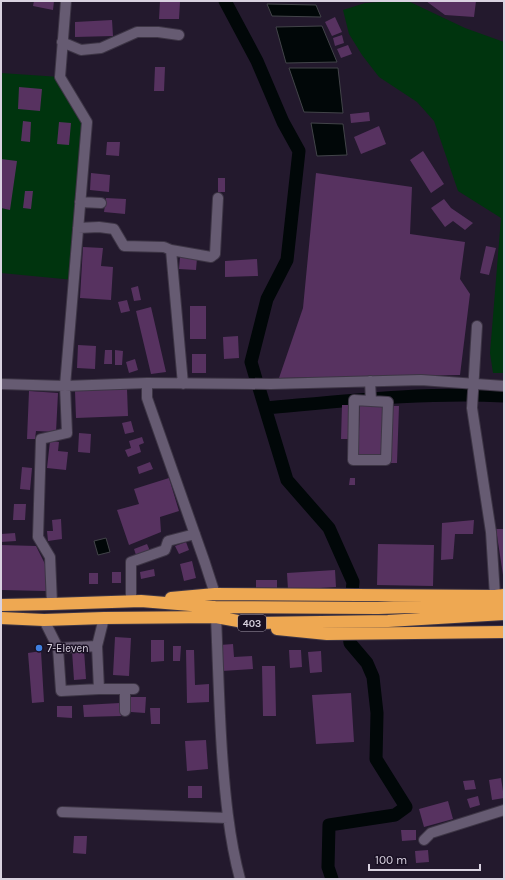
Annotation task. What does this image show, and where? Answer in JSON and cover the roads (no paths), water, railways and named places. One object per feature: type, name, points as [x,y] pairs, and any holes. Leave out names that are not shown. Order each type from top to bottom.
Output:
[{"type":"highway","points":[[136,601],[215,594],[379,595],[502,598]]},
{"type":"highway","points":[[136,601],[502,598]]},
{"type":"highway","name":"403","points":[[1,605],[136,601],[215,607],[378,608],[502,598]]},
{"type":"highway","name":"403","points":[[1,618],[44,620],[216,617],[252,623],[388,621],[504,614]]},
{"type":"highway","points":[[252,623],[325,628],[504,620]]},
{"type":"highway","points":[[252,623],[261,628],[327,634],[504,632]]},
{"type":"street","points":[[52,604],[50,557],[38,536],[41,438],[67,432],[65,386],[87,122],[60,77],[66,1]]},
{"type":"street","points":[[62,42],[80,50],[101,48],[138,32],[158,32],[178,35]]},
{"type":"street","points":[[78,228],[99,227],[114,229],[124,246],[164,247],[171,250],[211,258],[215,254],[218,198]]},
{"type":"street","points":[[80,202],[101,203]]},
{"type":"street","points":[[171,250],[183,384]]},
{"type":"street","points":[[477,326],[472,408],[502,598]]},
{"type":"street","points":[[1,384],[65,386],[147,383],[270,384],[421,380],[504,386]]},
{"type":"street","points":[[370,382],[371,397]]},
{"type":"street","points":[[147,383],[147,398],[215,594]]},
{"type":"street","points":[[371,397],[388,402],[386,460],[353,460],[354,400],[371,397]]},
{"type":"street","points":[[136,601],[131,562],[165,550],[168,541],[195,534]]},
{"type":"street","points":[[216,617],[219,705],[225,792],[235,860],[240,879]]},
{"type":"street","points":[[100,689],[97,646],[104,618]]},
{"type":"street","points":[[44,620],[58,648],[61,691],[130,689],[125,711]]},
{"type":"street","points":[[58,648],[97,646]]},
{"type":"street","points":[[424,840],[431,833],[504,810]]},
{"type":"street","points":[[62,812],[228,818]]},
{"type":"waterway","points":[[225,1],[257,61],[283,122],[299,151],[287,260],[267,299],[251,362],[256,379]]},
{"type":"waterway","points":[[259,388],[287,480],[329,528],[353,582],[351,603]]},
{"type":"waterway","points":[[265,408],[414,396],[504,396]]},
{"type":"waterway","points":[[332,879],[328,867],[329,825],[395,815],[406,807],[376,759],[377,713],[373,677],[367,663],[350,643],[348,627]]},
{"type":"place","name":"7-Eleven","points":[[39,648]]}]
